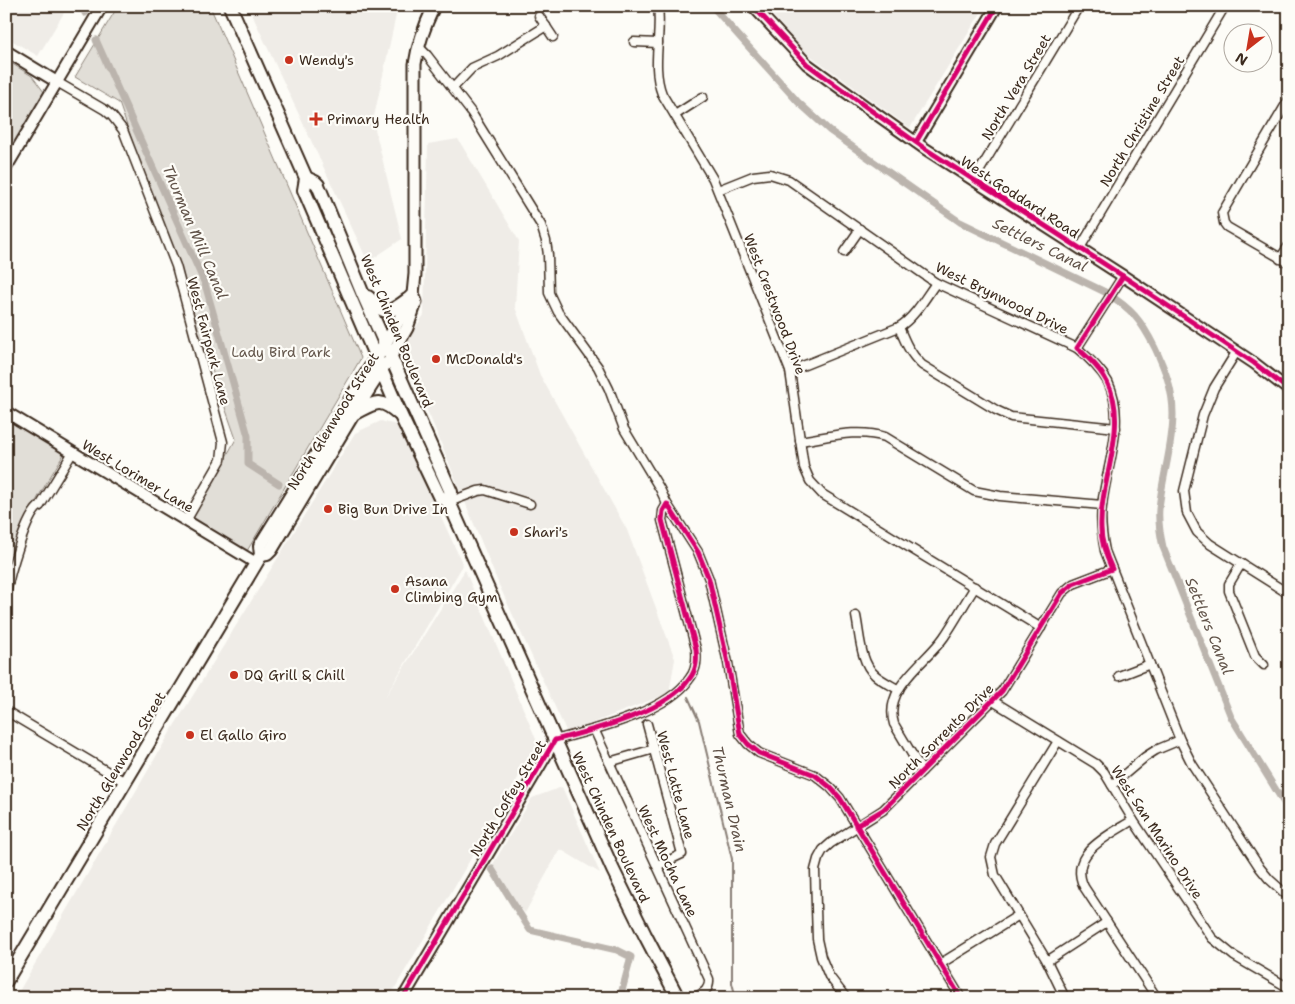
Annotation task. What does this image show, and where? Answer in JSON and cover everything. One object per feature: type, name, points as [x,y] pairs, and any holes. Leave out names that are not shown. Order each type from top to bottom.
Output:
[{"type":"main road","name":"West Chinden Boulevard","points":[[230,6],[306,178],[304,190],[401,416],[439,496],[449,502],[613,870],[678,998]]},
{"type":"main road","name":"North Glenwood Street","points":[[258,559],[271,550],[381,370],[410,297],[416,249],[415,64],[418,46],[434,6]]},
{"type":"main road","name":"West Chinden Boulevard","points":[[306,178],[318,185],[362,292],[451,492],[449,502]]},
{"type":"main road","points":[[362,292],[381,310],[387,311],[396,309],[410,297]]},
{"type":"main road","name":"North Glenwood Street","points":[[6,981],[258,559],[260,546],[376,358],[388,350]]},
{"type":"main road","points":[[353,414],[380,402],[387,403],[401,416]]},
{"type":"street","points":[[6,168],[102,6]]},
{"type":"street","name":"West Crestwood Drive","points":[[658,6],[656,72],[658,83],[662,94],[714,179],[790,371],[804,467],[810,481],[822,494],[1041,628]]},
{"type":"street","name":"West Goddard Road","points":[[753,6],[807,64],[916,142],[1124,276],[1288,388]]},
{"type":"street","points":[[916,142],[997,6]]},
{"type":"street","name":"North Vera Street","points":[[974,180],[1079,6]]},
{"type":"street","name":"North Christine Street","points":[[1080,248],[1225,6]]},
{"type":"street","points":[[539,16],[552,37]]},
{"type":"street","points":[[453,88],[472,68],[498,56],[546,26]]},
{"type":"street","points":[[634,42],[658,43]]},
{"type":"street","points":[[418,46],[428,55],[488,136],[541,225],[546,241],[551,301],[598,367],[609,389],[624,429],[667,504],[698,552],[709,579],[728,663],[740,734],[759,753],[815,775],[840,798],[961,998]]},
{"type":"street","points":[[6,51],[57,82]]},
{"type":"street","name":"West Fairpark Lane","points":[[57,82],[105,110],[122,130],[176,266],[223,442],[221,460],[186,521]]},
{"type":"street","points":[[675,115],[703,97]]},
{"type":"street","points":[[1289,99],[1223,209],[1222,218],[1227,227],[1289,263]]},
{"type":"street","name":"West Brynwood Drive","points":[[718,190],[753,176],[770,174],[788,180],[936,283],[1078,348],[1095,364],[1108,383],[1116,409],[1116,428],[1102,505],[1101,529],[1105,551],[1180,740],[1192,764],[1260,868],[1289,897]]},
{"type":"street","points":[[844,252],[860,230]]},
{"type":"street","points":[[1280,259],[1289,244]]},
{"type":"street","points":[[1078,348],[1124,276]]},
{"type":"street","points":[[790,371],[899,327],[913,315],[936,283]]},
{"type":"street","points":[[899,327],[913,357],[922,365],[1010,417],[1116,428]]},
{"type":"street","points":[[1236,352],[1208,401],[1184,491],[1187,513],[1198,532],[1210,544],[1289,594]]},
{"type":"street","name":"West Lorimer Lane","points":[[6,412],[186,521],[258,559]]},
{"type":"street","points":[[800,441],[860,432],[873,433],[885,437],[974,491],[1000,496],[1102,505]]},
{"type":"street","points":[[6,594],[24,532],[36,509],[40,506],[73,452]]},
{"type":"street","points":[[449,502],[485,490],[530,504]]},
{"type":"street","name":"North Coffey Street","points":[[403,998],[555,740],[643,712],[657,705],[690,679],[696,666],[696,649],[662,520],[663,511],[667,504]]},
{"type":"street","points":[[1241,564],[1229,584],[1230,591],[1255,656],[1264,665]]},
{"type":"street","name":"North Sorrento Drive","points":[[846,998],[830,976],[821,957],[817,939],[815,870],[823,850],[882,810],[993,701],[1002,691],[1062,593],[1073,584],[1112,568]]},
{"type":"street","points":[[922,771],[894,724],[892,718],[893,704],[899,690],[913,670],[944,638],[974,587]]},
{"type":"street","points":[[856,616],[864,659],[868,668],[876,676],[899,690]]},
{"type":"street","points":[[1119,676],[1150,664]]},
{"type":"street","name":"West San Marino Drive","points":[[993,701],[1096,764],[1104,772],[1133,820],[1212,938],[1234,956],[1289,988]]},
{"type":"street","points":[[6,711],[125,782]]},
{"type":"street","name":"West Latte Lane","points":[[647,724],[682,854],[657,866]]},
{"type":"street","name":"West Mocha Lane","points":[[594,729],[709,979],[707,990],[694,998]]},
{"type":"street","points":[[1112,785],[1145,757],[1180,740]]},
{"type":"street","points":[[1058,741],[995,844],[991,857],[995,875],[1047,961],[1065,998]]},
{"type":"street","points":[[609,762],[654,748]]},
{"type":"street","points":[[1133,820],[1092,847],[1081,862],[1080,869],[1082,882],[1158,998]]},
{"type":"street","points":[[940,964],[1019,915]]},
{"type":"street","points":[[1047,961],[1107,922]]},
{"type":"shaded area","points":[[6,6],[68,6],[38,56],[6,37]]},
{"type":"shaded area","points":[[248,6],[398,6],[373,121],[402,239],[368,262]]},
{"type":"shaded area","points":[[765,6],[985,6],[910,128],[804,51]]},
{"type":"shaded area","points":[[458,139],[519,241],[515,307],[540,375],[627,530],[675,659],[669,693],[567,733],[499,585],[431,419],[400,351],[424,315],[428,144]]},
{"type":"shaded area","points":[[381,421],[400,426],[463,565],[384,699],[465,570],[538,744],[389,998],[15,998],[171,731],[355,433]]},
{"type":"shaded area","points":[[562,787],[600,873],[560,849],[525,913],[489,871],[532,798]]},
{"type":"green space","name":"Lady Bird Park","points":[[118,6],[210,6],[361,358],[247,551],[191,519],[236,439],[119,103],[75,77]]},
{"type":"green space","points":[[6,60],[32,76],[44,92],[6,157]]},
{"type":"green space","points":[[6,419],[64,454],[22,528],[6,577]]},
{"type":"waterway","name":"Thurman Mill Canal","points":[[82,6],[85,13]]},
{"type":"waterway","name":"Settlers Canal","points":[[712,6],[798,102],[830,131],[960,222],[1105,292],[1122,304],[1140,322],[1162,364],[1168,380],[1173,405],[1173,426],[1159,509],[1163,547],[1231,717],[1289,811]]},
{"type":"waterway","name":"Thurman Mill Canal","points":[[96,40],[205,284],[248,436],[248,464],[279,484]]},
{"type":"waterway","name":"Thurman Drain","points":[[688,697],[699,721],[732,859],[732,983],[736,998]]},
{"type":"waterway","name":"Thurman Mill Canal","points":[[492,869],[530,930],[617,950],[631,957],[620,998]]},
{"type":"cycle path","points":[[753,6],[807,64],[869,109],[924,148],[1254,363],[1289,390]]},
{"type":"cycle path","points":[[916,142],[997,6]]},
{"type":"cycle path","points":[[856,826],[883,810],[1002,691],[1062,593],[1073,584],[1112,569],[1104,549],[1101,528],[1104,492],[1115,435],[1113,399],[1101,372],[1077,348],[1123,276]]},
{"type":"cycle path","points":[[403,998],[555,740],[609,725],[648,710],[665,701],[679,690],[692,675],[696,664],[696,649],[662,520],[663,511],[667,504],[698,552],[709,579],[728,663],[740,734],[759,753],[815,775],[840,798],[961,998]]},
{"type":"place","name":"Wendy's","points":[[289,60]]},
{"type":"place","name":"Primary Health","points":[[316,119]]},
{"type":"place","name":"McDonald's","points":[[436,359]]},
{"type":"place","name":"Big Bun Drive In","points":[[328,509]]},
{"type":"place","name":"Shari's","points":[[514,532]]},
{"type":"place","name":"Asana Climbing Gym","points":[[395,589]]},
{"type":"place","name":"DQ Grill & Chill","points":[[234,675]]},
{"type":"place","name":"El Gallo Giro","points":[[190,735]]}]
